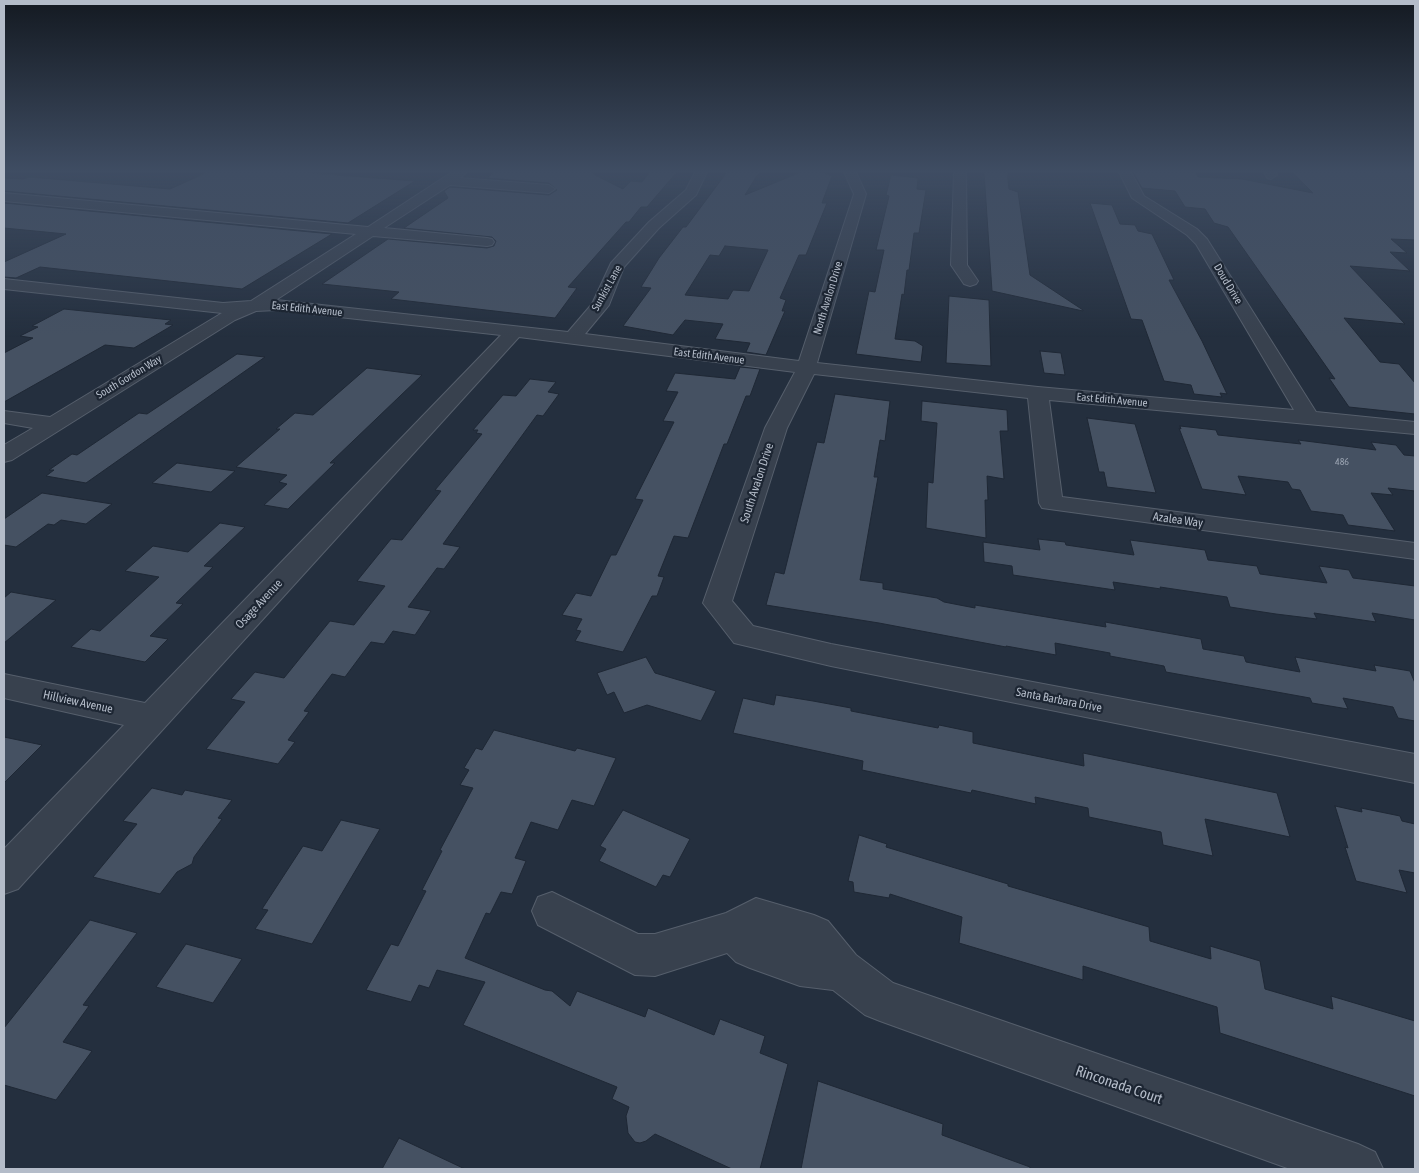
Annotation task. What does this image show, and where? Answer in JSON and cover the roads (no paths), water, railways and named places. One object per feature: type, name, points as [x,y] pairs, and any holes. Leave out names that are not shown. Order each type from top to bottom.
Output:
[{"type":"street","points":[[325,227],[487,242]]},
{"type":"street","points":[[258,305],[377,227]]},
{"type":"street","name":"Sunkist Lane","points":[[573,338],[600,305],[617,266],[652,227]]},
{"type":"street","name":"North Avalon Drive","points":[[806,368],[850,227]]},
{"type":"street","points":[[959,227],[959,265],[970,280]]},
{"type":"street","name":"Doud Drive","points":[[1184,227],[1202,242],[1308,417]]},
{"type":"street","name":"East Edith Avenue","points":[[4,284],[223,308],[276,305],[573,338],[806,368],[1038,393],[1415,428]]},
{"type":"street","name":"South Gordon Way","points":[[4,455],[229,316],[258,305]]},
{"type":"street","name":"Osage Avenue","points":[[4,876],[514,331]]},
{"type":"street","name":"South Avalon Drive","points":[[717,603],[776,428],[806,368]]},
{"type":"street","name":"Azalea Way","points":[[1038,393],[1051,503],[1415,551]]},
{"type":"street","points":[[4,417],[53,424]]},
{"type":"street","name":"Santa Barbara Drive","points":[[717,603],[744,635],[831,655],[1415,769]]},
{"type":"street","name":"Hillview Avenue","points":[[4,686],[153,718]]},
{"type":"street","name":"Rinconada Court","points":[[552,911],[635,954],[655,955],[734,931],[750,948],[800,965],[841,970],[880,1000],[1358,1169]]}]
